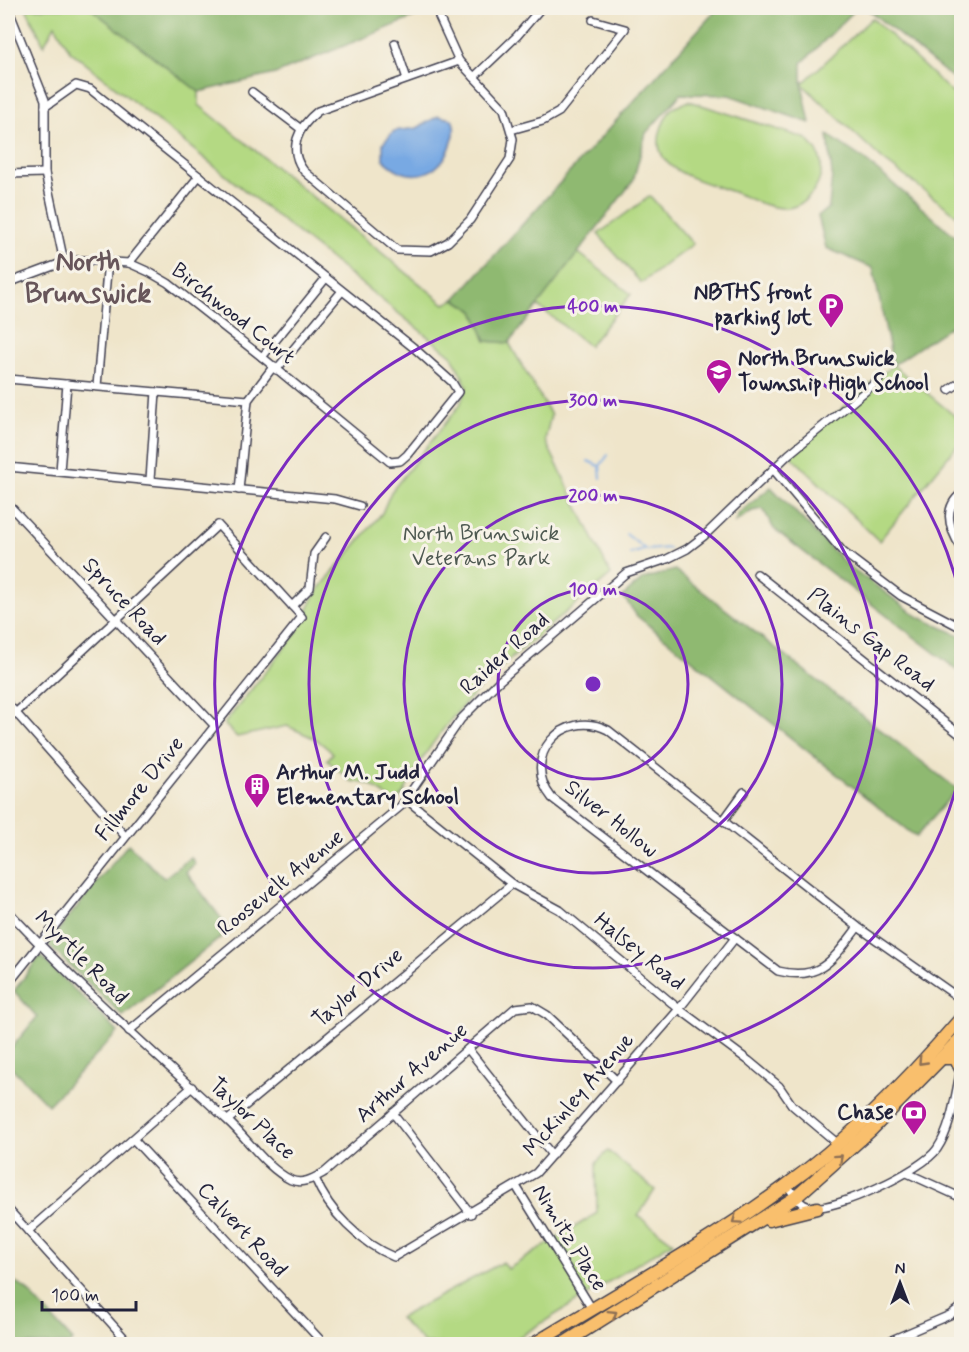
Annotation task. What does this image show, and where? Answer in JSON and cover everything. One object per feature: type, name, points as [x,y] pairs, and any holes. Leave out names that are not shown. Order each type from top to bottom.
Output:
[{"type":"highway","points":[[534,1344],[725,1228],[786,1186],[891,1094],[962,1017]]},
{"type":"highway","points":[[563,1344],[796,1197],[871,1130],[962,1037]]},
{"type":"highway","points":[[943,1058],[955,1058],[961,1069]]},
{"type":"highway","points":[[756,1224],[817,1208]]},
{"type":"street","points":[[8,8],[45,100],[45,173],[64,262]]},
{"type":"street","points":[[438,8],[439,17],[459,61],[504,109],[511,129],[510,159],[470,220],[448,242],[431,251],[397,250],[304,171],[295,156],[295,144],[307,120],[324,108],[459,61]]},
{"type":"street","points":[[474,77],[517,36],[541,8]]},
{"type":"street","points":[[511,129],[543,121],[559,112],[625,29],[593,20]]},
{"type":"street","points":[[395,44],[407,79]]},
{"type":"street","points":[[45,107],[68,88],[82,85],[94,92],[342,291],[248,400],[239,490]]},
{"type":"street","points":[[252,92],[301,129]]},
{"type":"street","points":[[8,173],[45,173]]},
{"type":"street","points":[[129,263],[199,176]]},
{"type":"street","points":[[97,386],[108,260]]},
{"type":"street","name":"Birchwood Court","points":[[8,283],[64,262],[108,260],[129,263],[168,283],[209,318],[262,357],[381,456],[394,463],[407,455],[451,402],[458,392],[457,387],[342,291]]},
{"type":"street","points":[[262,357],[326,278]]},
{"type":"street","points":[[8,379],[248,400]]},
{"type":"street","name":"Raider Road","points":[[440,748],[475,703],[616,581],[626,573],[687,549],[773,469],[879,380]]},
{"type":"street","points":[[949,390],[962,381]]},
{"type":"street","points":[[60,471],[67,384]]},
{"type":"street","points":[[150,480],[156,392]]},
{"type":"street","points":[[8,467],[335,499],[360,506]]},
{"type":"street","points":[[773,469],[843,552],[892,590],[962,628]]},
{"type":"street","points":[[962,493],[951,506],[950,531],[962,549]]},
{"type":"street","name":"Spruce Road","points":[[8,504],[214,725]]},
{"type":"street","points":[[8,720],[218,525],[292,606],[310,588],[314,554],[326,537]]},
{"type":"street","name":"Plains Gap Road","points":[[757,574],[962,736]]},
{"type":"street","name":"Fillmore Drive","points":[[8,984],[302,617],[292,606]]},
{"type":"street","points":[[8,704],[125,836]]},
{"type":"street","name":"Silver Hollow","points":[[858,927],[835,958],[822,968],[806,974],[793,975],[778,971],[552,798],[544,788],[539,770],[542,753],[556,735],[570,725],[597,724],[608,730],[858,927],[962,1000]]},
{"type":"street","name":"Roosevelt Avenue","points":[[129,1031],[407,800],[440,748]]},
{"type":"street","points":[[723,821],[744,792]]},
{"type":"street","name":"Halsey Road","points":[[407,800],[512,884],[560,910],[680,1009],[772,1080],[792,1105],[837,1143]]},
{"type":"street","name":"Taylor Drive","points":[[228,1120],[512,884]]},
{"type":"street","name":"Myrtle Road","points":[[8,911],[79,985],[129,1031]]},
{"type":"street","name":"McKinley Avenue","points":[[405,1251],[471,1214],[536,1173],[680,1009],[735,938]]},
{"type":"street","name":"Arthur Avenue","points":[[315,1178],[515,1008],[532,1006],[547,1015],[617,1081]]},
{"type":"street","name":"Taylor Place","points":[[129,1031],[228,1120],[282,1174],[297,1181],[315,1178],[330,1207],[379,1250],[394,1257],[405,1251]]},
{"type":"street","points":[[468,1049],[552,1155]]},
{"type":"street","points":[[786,1186],[805,1206],[817,1208],[842,1202],[907,1173],[928,1160],[939,1147],[949,1120],[961,1069]]},
{"type":"street","points":[[28,1231],[192,1087]]},
{"type":"street","points":[[393,1113],[471,1214]]},
{"type":"street","name":"Calvert Road","points":[[134,1140],[324,1344]]},
{"type":"street","points":[[907,1173],[962,1198]]},
{"type":"street","name":"Nimitz Place","points":[[516,1186],[592,1309]]},
{"type":"street","points":[[8,1209],[130,1344]]},
{"type":"street","points":[[882,1344],[950,1315],[962,1305]]},
{"type":"green space","name":"North Brunswick Veterans Park","points":[[26,8],[90,8],[199,92],[199,105],[445,304],[455,299],[474,311],[486,341],[509,343],[551,415],[545,440],[611,575],[523,648],[468,700],[422,759],[404,793],[396,802],[369,784],[351,781],[327,760],[333,753],[316,739],[287,726],[237,737],[224,724],[297,632],[316,593],[382,513],[391,492],[460,405],[467,386],[452,356],[70,51],[55,25],[44,45]]},
{"type":"green space","points":[[90,8],[416,8],[415,17],[275,74],[199,92]]},
{"type":"green space","points":[[718,8],[857,8],[802,63],[802,84],[810,123],[729,95],[681,94],[646,133],[633,181],[509,343],[486,341],[474,311],[455,299]]},
{"type":"green space","points":[[866,8],[961,8],[961,85]]},
{"type":"green space","points":[[872,18],[961,101],[961,218],[883,160],[802,84]]},
{"type":"green space","points":[[689,101],[807,139],[817,151],[821,162],[816,188],[803,202],[795,206],[779,208],[700,181],[672,167],[663,157],[659,144],[661,129],[671,109]]},
{"type":"green space","points":[[828,135],[865,160],[961,241],[961,319],[893,365],[873,268],[826,248],[818,216],[829,207],[832,175]]},
{"type":"green space","points":[[650,196],[693,244],[641,283],[598,234]]},
{"type":"green space","points":[[575,250],[631,294],[589,346],[533,302]]},
{"type":"green space","points":[[893,365],[961,421],[961,441],[879,541],[789,454]]},
{"type":"green space","points":[[771,487],[845,563],[919,617],[961,636],[961,673],[774,529],[763,509],[752,511],[735,522],[738,514]]},
{"type":"green space","points":[[675,570],[957,789],[916,837],[637,616],[623,596],[643,579]]},
{"type":"green space","points":[[128,844],[164,878],[191,857],[195,864],[186,872],[230,930],[123,1016],[47,944]]},
{"type":"green space","points":[[40,956],[118,1032],[48,1105],[8,1064],[8,1052],[37,1017],[14,991]]},
{"type":"green space","points":[[608,1151],[655,1190],[638,1216],[673,1242],[508,1344],[425,1344],[399,1318],[503,1262],[508,1269],[597,1213],[596,1163]]},
{"type":"green space","points":[[8,1277],[26,1289],[73,1341],[69,1344],[10,1344]]},
{"type":"water","points":[[438,116],[452,119],[454,133],[447,154],[432,170],[413,174],[403,172],[383,159],[383,143],[394,131],[417,128]]},
{"type":"waterway","points":[[601,478],[600,466],[608,455]]},
{"type":"waterway","points":[[588,461],[599,466]]},
{"type":"waterway","points":[[626,534],[646,550],[669,548]]},
{"type":"waterway","points":[[630,554],[644,550]]},
{"type":"place","name":"NBTHS front parking lot","points":[[831,329]]},
{"type":"place","name":"North Brunswick Township High School","points":[[719,395]]},
{"type":"place","name":"Arthur M. Judd Elementary School","points":[[257,809]]},
{"type":"place","name":"Chase","points":[[914,1136]]},
{"type":"district","name":"North Brunswick","points":[[88,278]]}]
